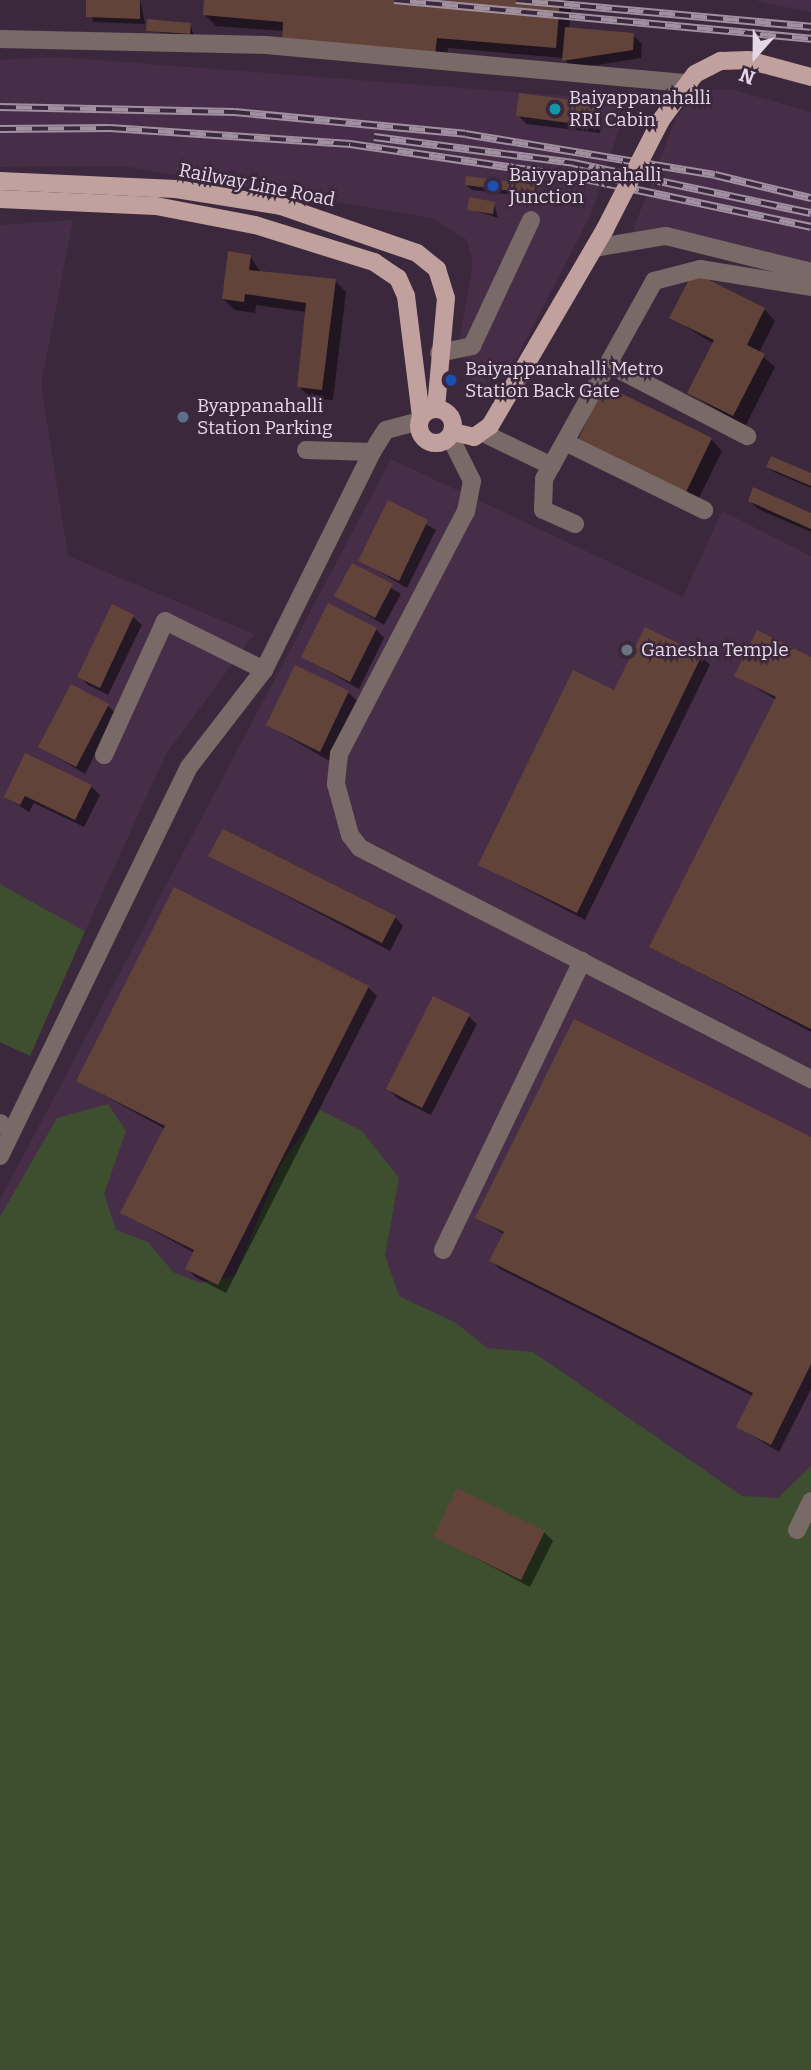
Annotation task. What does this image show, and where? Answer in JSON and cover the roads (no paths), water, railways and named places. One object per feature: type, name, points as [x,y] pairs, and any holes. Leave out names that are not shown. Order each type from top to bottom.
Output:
[{"type":"main road","points":[[451,434],[451,415],[426,415],[428,441],[451,434],[483,433],[605,229],[661,120],[687,83],[707,66],[734,60],[811,77]]},
{"type":"main road","name":"Railway Line Road","points":[[0,181],[176,189],[281,206],[377,234],[437,270],[448,319],[426,415]]},
{"type":"main road","name":"Railway Line Road","points":[[0,199],[156,206],[254,225],[374,261],[398,278],[406,296],[426,415]]},
{"type":"street","points":[[0,39],[266,45],[687,83]]},
{"type":"street","points":[[439,353],[472,346],[531,220]]},
{"type":"street","points":[[594,248],[666,236],[811,272]]},
{"type":"street","points":[[575,524],[543,510],[552,466],[663,274],[754,274],[811,287]]},
{"type":"street","points":[[608,365],[747,436]]},
{"type":"street","points":[[0,1156],[4,1125],[189,767],[264,670],[372,452],[386,430],[426,415]]},
{"type":"street","points":[[483,433],[552,466]]},
{"type":"street","points":[[451,434],[472,481],[466,511],[340,754],[336,784],[343,815],[360,848],[811,1079]]},
{"type":"street","points":[[565,442],[704,510]]},
{"type":"street","points":[[306,450],[372,452]]},
{"type":"street","points":[[104,755],[165,621],[264,670]]},
{"type":"street","points":[[443,1250],[582,961]]},
{"type":"street","points":[[797,1530],[811,1501]]},
{"type":"railway","points":[[394,0],[811,39]]},
{"type":"railway","points":[[516,0],[811,27]]},
{"type":"railway","points":[[0,107],[234,112],[465,134],[715,175],[811,198]]},
{"type":"railway","points":[[0,129],[110,128],[350,144],[576,177],[811,227]]},
{"type":"railway","points":[[374,137],[573,163],[811,213]]},
{"type":"place","name":"Baiyappanahalli RRI Cabin","points":[[555,109]]},
{"type":"place","name":"Baiyyappanahalli Junction","points":[[493,186]]},
{"type":"place","name":"Baiyappanahalli Metro Station Back Gate","points":[[451,380]]},
{"type":"place","name":"Byappanahalli Station Parking","points":[[183,417]]},
{"type":"place","name":"Ganesha Temple","points":[[627,650]]}]
